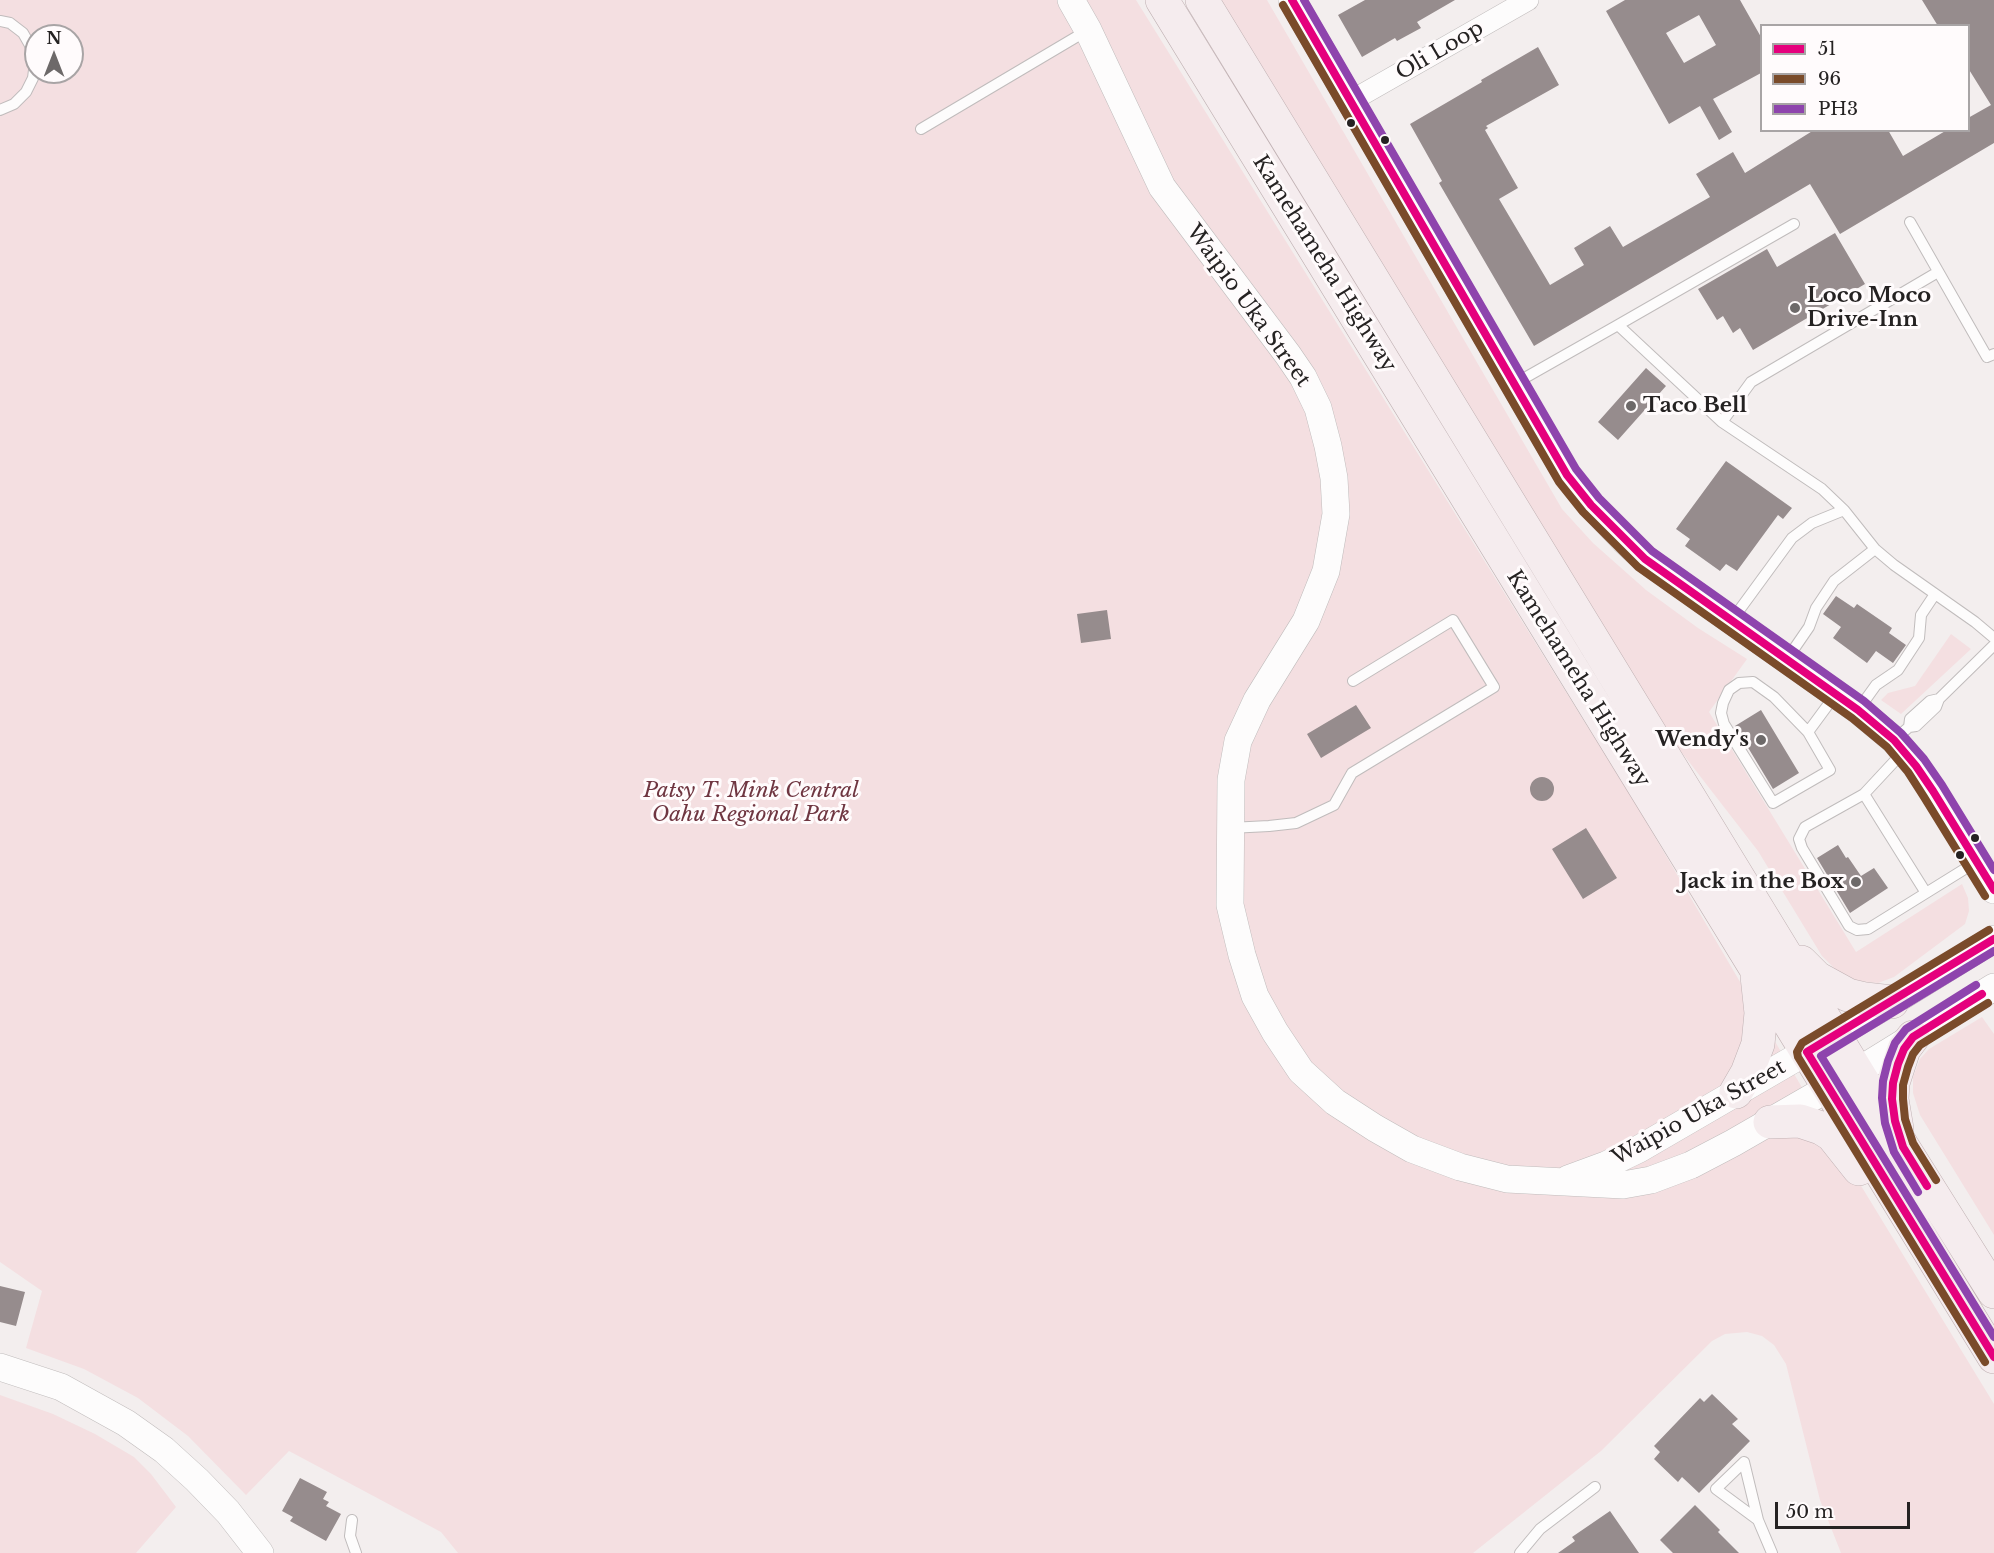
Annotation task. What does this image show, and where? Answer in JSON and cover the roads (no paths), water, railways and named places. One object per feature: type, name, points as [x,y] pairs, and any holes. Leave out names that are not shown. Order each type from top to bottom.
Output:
[{"type":"main road","name":"Kamehameha Highway","points":[[1162,0],[1994,1357]]},
{"type":"main road","name":"Kamehameha Highway","points":[[1202,0],[1903,1147],[1994,1292]]},
{"type":"main road","points":[[1763,915],[1817,978],[1848,995],[1892,1002]]},
{"type":"main road","points":[[1736,1092],[1747,1073],[1759,1037],[1761,1013],[1756,971]]},
{"type":"main road","points":[[1903,1147],[1895,1121],[1892,1099],[1893,1083],[1904,1049],[1913,1037]]},
{"type":"main road","points":[[1770,1122],[1800,1121],[1821,1128],[1832,1135],[1874,1190],[1906,1213]]},
{"type":"street","name":"Waipio Uka Street","points":[[1071,0],[1088,30],[1162,187],[1303,377],[1318,408],[1334,478],[1336,514],[1326,571],[1306,621],[1257,700],[1238,741],[1231,780],[1230,905],[1242,955],[1255,996],[1275,1032],[1302,1071],[1335,1102],[1412,1149],[1460,1167],[1507,1179],[1623,1185],[1651,1180],[1691,1165],[1858,1071],[1992,986]]},
{"type":"street","points":[[1292,0],[1567,475],[1606,523],[1645,559],[1902,739],[1994,890]]},
{"type":"street","name":"Oli Loop","points":[[1351,101],[1528,0]]},
{"type":"street","name":"Waipio Uka Street","points":[[1552,1183],[1606,1165],[1639,1149],[1892,1002],[1994,939]]},
{"type":"street","points":[[0,1367],[61,1388],[136,1429],[164,1450],[197,1480],[228,1512],[260,1553]]},
{"type":"lane","points":[[0,21],[10,23],[23,33],[32,46],[35,62],[33,78],[26,92],[14,104],[0,110]]},
{"type":"lane","points":[[921,129],[1088,30]]},
{"type":"lane","points":[[1910,222],[1987,357],[1994,354]]},
{"type":"lane","points":[[1514,384],[1794,224]]},
{"type":"lane","points":[[1722,422],[1751,382],[1938,272]]},
{"type":"lane","points":[[1618,325],[1722,422],[1822,489],[1844,510],[1875,549],[1994,638]]},
{"type":"lane","points":[[1731,620],[1792,538],[1812,523],[1844,510]]},
{"type":"lane","points":[[1787,659],[1809,627],[1816,608],[1834,581],[1875,549]]},
{"type":"lane","points":[[1858,710],[1876,685],[1898,670],[1919,638],[1921,615],[1935,594]]},
{"type":"lane","points":[[1229,828],[1296,823],[1334,805],[1352,773],[1494,687],[1453,620],[1353,681]]},
{"type":"lane","points":[[1976,861],[1868,930],[1857,930],[1849,926],[1802,848],[1800,839],[1805,827],[1864,794],[1902,739],[1936,707],[1939,699],[1994,645]]},
{"type":"lane","points":[[1753,682],[1774,697],[1808,732],[1830,770],[1773,803],[1724,724],[1721,713],[1723,703],[1730,690],[1739,683],[1753,682]]},
{"type":"lane","points":[[1808,732],[1836,694]]},
{"type":"lane","points":[[1864,794],[1926,893]]},
{"type":"lane","points":[[1758,1520],[1716,1489],[1744,1462],[1758,1520],[1772,1553]]},
{"type":"lane","points":[[1520,1553],[1540,1529],[1595,1487]]},
{"type":"lane","points":[[352,1520],[350,1536],[356,1553]]},
{"type":"place","name":"Loco Moco Drive-Inn","points":[[1795,308]]},
{"type":"place","name":"Taco Bell","points":[[1631,406]]},
{"type":"place","name":"Wendy's","points":[[1761,740]]},
{"type":"place","name":"Jack in the Box","points":[[1856,882]]},
{"type":"park label","name":"Patsy T. Mink Central Oahu Regional Park","points":[[751,803]]}]
